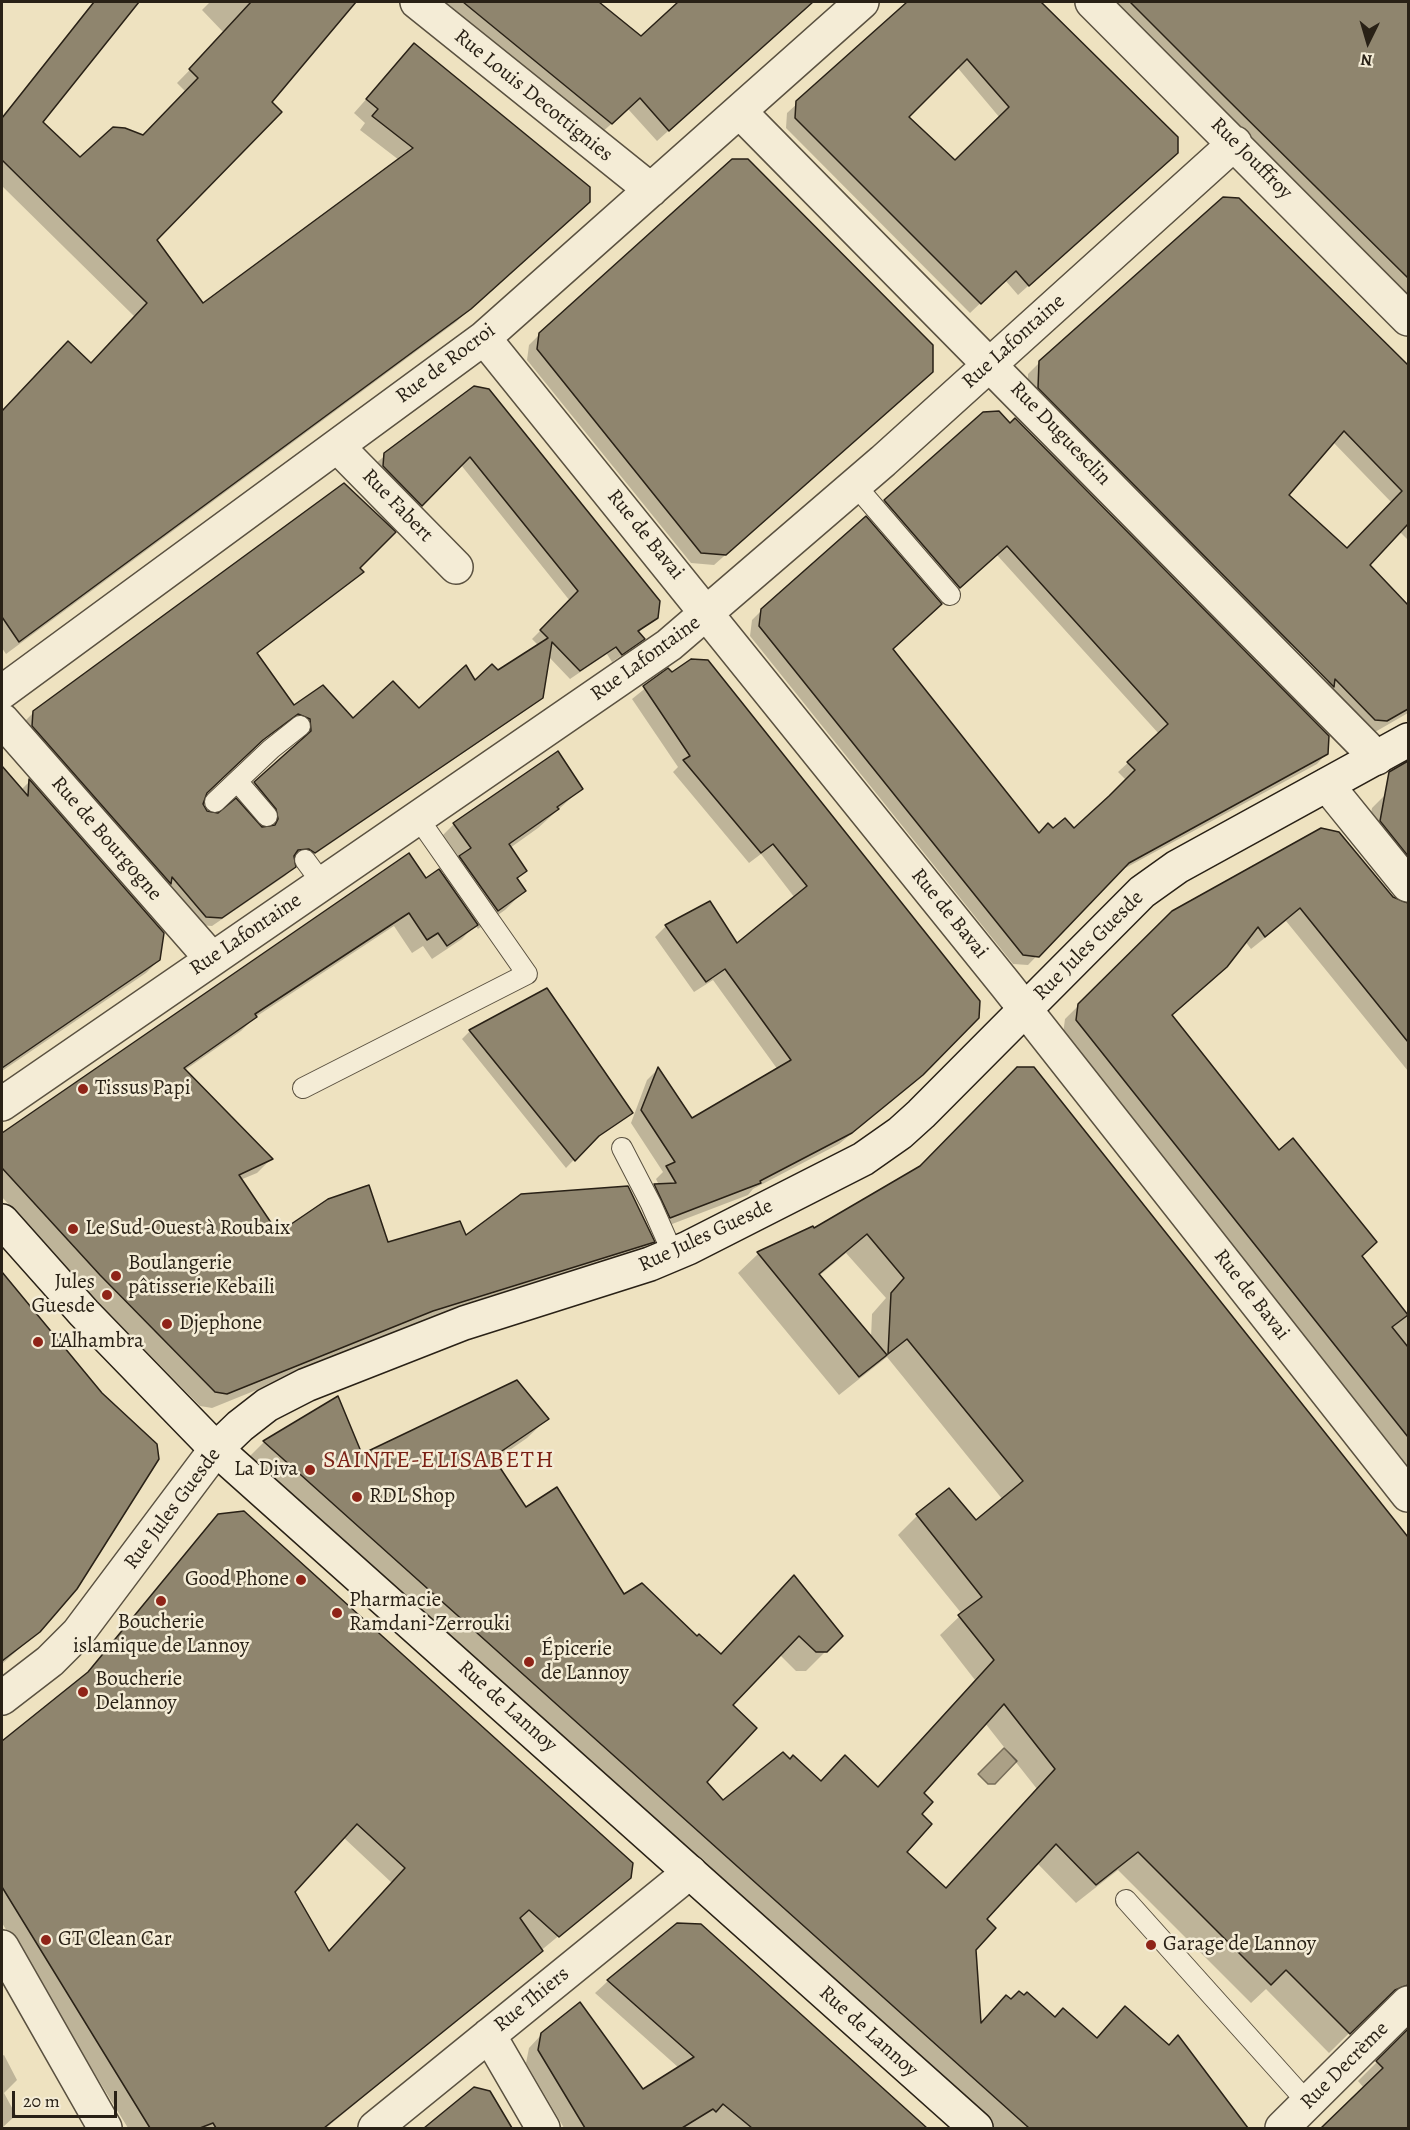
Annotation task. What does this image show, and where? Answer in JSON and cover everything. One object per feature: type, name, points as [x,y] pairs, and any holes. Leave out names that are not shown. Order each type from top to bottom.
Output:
[{"type":"street","name":"Rue Louis Decottignies","points":[[417,2],[651,190]]},
{"type":"street","name":"Rue de Rocroi","points":[[4,685],[484,338],[862,2]]},
{"type":"street","name":"Rue Jouffroy","points":[[1092,2],[1408,319]]},
{"type":"street","name":"Rue Duguesclin","points":[[740,112],[1377,758]]},
{"type":"street","name":"Rue Lafontaine","points":[[2,1104],[211,958],[313,872],[418,818],[669,645],[709,613],[855,485],[1235,143]]},
{"type":"street","name":"Rue de Bavai","points":[[484,338],[709,613],[1026,1010],[1408,1495]]},
{"type":"street","name":"Rue Fabert","points":[[337,446],[456,567]]},
{"type":"street","name":"Rue de Bourgogne","points":[[2,720],[211,958]]},
{"type":"street","name":"Rue Jules Guesde","points":[[2,1698],[50,1661],[78,1633],[216,1449],[267,1405],[315,1381],[464,1323],[613,1277],[673,1254],[840,1172],[883,1146],[921,1114],[1026,1010],[1117,915],[1159,878],[1408,740]]},
{"type":"street","points":[[1327,785],[1408,885]]},
{"type":"street","name":"Rue de Lannoy","points":[[2,1221],[84,1313],[216,1449],[976,2128]]},
{"type":"street","name":"Rue Thiers","points":[[375,2128],[690,1872]]},
{"type":"street","points":[[2,1947],[105,2128]]},
{"type":"street","name":"Rue Decrème","points":[[1282,2128],[1408,2003]]},
{"type":"street","points":[[489,2036],[543,2128]]},
{"type":"lane","points":[[855,485],[950,595]]},
{"type":"lane","points":[[215,802],[300,726]]},
{"type":"lane","points":[[237,781],[267,816]]},
{"type":"lane","points":[[303,1088],[527,974],[418,818]]},
{"type":"lane","points":[[622,1148],[651,1204],[673,1254]]},
{"type":"lane","points":[[1126,1900],[1308,2103]]},
{"type":"shaded area","points":[[1004,1748],[1017,1761],[995,1784],[988,1784],[978,1774]]},
{"type":"building","points":[[94,2],[139,2],[43,122],[80,157],[113,127],[125,128],[143,135],[198,78],[189,69],[251,2],[356,2],[272,102],[282,112],[157,240],[203,303],[413,148],[372,116],[378,109],[366,99],[414,43],[590,187],[590,202],[471,309],[19,642],[2,617],[2,411],[68,341],[91,363],[147,303],[2,160],[2,118]]},
{"type":"building","points":[[463,2],[599,2],[641,36],[678,2],[813,2],[669,131],[640,98],[612,124]]},
{"type":"building","points":[[907,2],[1041,2],[1178,137],[1178,153],[1029,286],[1016,271],[981,304],[795,118],[796,101]],"holes":[[[967,59],[1009,107],[955,160],[909,117]]]},
{"type":"building","points":[[1130,2],[1408,2],[1408,278],[1225,97]]},
{"type":"building","points":[[732,159],[748,159],[933,345],[933,372],[726,555],[701,553],[537,349],[539,333]]},
{"type":"building","points":[[1223,197],[1239,198],[1408,365],[1408,524],[1370,565],[1408,605],[1408,709],[1387,721],[1375,720],[1335,679],[1334,687],[1038,388],[1039,361]],"holes":[[[1344,431],[1402,491],[1347,548],[1289,495]]]},
{"type":"building","points":[[474,386],[489,389],[660,601],[658,618],[638,631],[645,639],[622,655],[616,647],[580,671],[552,642],[543,698],[315,853],[309,849],[298,850],[294,856],[296,867],[222,918],[206,917],[172,877],[171,884],[32,726],[33,711],[344,483],[396,532],[360,568],[364,572],[257,653],[294,705],[323,685],[353,718],[393,681],[419,708],[466,665],[475,680],[492,664],[498,670],[548,638],[540,630],[578,591],[470,457],[422,506],[383,466],[384,453]],"holes":[[[298,714],[310,719],[311,731],[254,782],[276,809],[278,819],[275,825],[262,827],[236,798],[218,813],[207,811],[203,804],[207,793],[263,740]]]},
{"type":"building","points":[[999,411],[1010,423],[1015,418],[1329,736],[1328,754],[1129,863],[1039,957],[1023,955],[759,626],[761,609],[866,516],[942,604],[893,649],[1039,833],[1048,823],[1053,828],[1065,818],[1074,828],[1135,770],[1127,762],[1168,724],[1007,546],[960,588],[884,500],[983,412]]},
{"type":"building","points":[[691,659],[708,660],[980,1001],[979,1018],[923,1075],[852,1133],[760,1181],[761,1183],[670,1218],[654,1184],[676,1183],[666,1166],[675,1162],[641,1110],[658,1067],[692,1118],[791,1060],[725,969],[706,982],[665,925],[710,901],[737,943],[807,886],[773,844],[761,853],[683,760],[690,756],[643,686],[668,668],[672,672]]},
{"type":"building","points":[[558,751],[583,789],[509,844],[527,871],[517,878],[526,891],[498,911],[459,856],[471,848],[453,823]]},
{"type":"building","points":[[1408,761],[1408,856],[1380,821],[1389,772]]},
{"type":"building","points":[[2,766],[28,796],[29,779],[164,933],[160,960],[2,1068]]},
{"type":"building","points":[[1321,828],[1339,832],[1393,897],[1408,903],[1408,1042],[1300,908],[1265,937],[1258,927],[1227,967],[1172,1015],[1279,1150],[1293,1138],[1377,1242],[1362,1256],[1408,1315],[1392,1327],[1408,1347],[1408,1437],[1076,1020],[1078,1004],[1172,911]]},
{"type":"building","points":[[409,853],[426,878],[439,869],[478,925],[447,946],[438,933],[427,940],[409,913],[255,1014],[257,1017],[184,1068],[273,1159],[239,1175],[278,1233],[328,1199],[369,1185],[388,1242],[460,1221],[466,1235],[521,1194],[628,1186],[655,1242],[433,1311],[227,1394],[215,1392],[100,1275],[2,1168],[2,1133]]},
{"type":"building","points":[[547,988],[633,1113],[599,1136],[575,1161],[469,1030]]},
{"type":"building","points":[[1017,1067],[1034,1067],[1408,1537],[1408,1985],[1395,1990],[1350,2034],[1286,1970],[1271,1985],[1138,1852],[1096,1885],[1056,1844],[987,1919],[996,1928],[976,1950],[981,2023],[1006,1995],[1011,1999],[1019,1991],[1024,1995],[1027,1992],[1055,2017],[1063,2008],[1097,2038],[1125,2006],[1169,2045],[1178,2035],[1248,2128],[1029,2128],[263,1441],[338,1396],[362,1454],[517,1380],[549,1419],[493,1457],[526,1507],[557,1487],[624,1594],[642,1583],[697,1636],[699,1634],[721,1654],[794,1575],[843,1636],[827,1652],[816,1652],[799,1636],[733,1705],[757,1728],[707,1782],[723,1800],[783,1752],[790,1759],[793,1755],[821,1781],[845,1755],[878,1787],[994,1660],[958,1615],[982,1597],[916,1514],[949,1488],[976,1520],[1023,1481],[907,1339],[888,1354],[891,1293],[904,1278],[867,1234],[819,1274],[887,1355],[859,1377],[757,1252],[813,1226],[814,1228],[920,1166]],"holes":[[[1004,1704],[1055,1769],[946,1888],[907,1852],[932,1824],[922,1814],[933,1802],[924,1793]]]},
{"type":"building","points":[[2,1272],[102,1393],[157,1444],[159,1459],[77,1589],[40,1632],[2,1661]]},
{"type":"building","points":[[244,1511],[633,1863],[631,1878],[559,1937],[529,1910],[520,1918],[543,1951],[324,2128],[216,2128],[213,2123],[200,2128],[150,2128],[2,1887],[2,1741],[88,1672],[218,1514]],"holes":[[[357,1824],[405,1868],[329,1951],[295,1892]]]},
{"type":"building","points":[[677,1923],[701,1924],[927,2128],[752,2128],[723,2104],[716,2112],[713,2109],[682,2128],[585,2128],[538,2050],[541,2033],[580,2002],[643,2089],[694,2057],[607,1980]]},
{"type":"building","points":[[1408,2029],[1408,2128],[1321,2128],[1383,2068],[1376,2061]]},
{"type":"building","points":[[474,2087],[490,2091],[512,2128],[424,2128]]},
{"type":"place","name":"Tissus Papi","points":[[83,1089]]},
{"type":"place","name":"Le Sud-Ouest à Roubaix","points":[[73,1229]]},
{"type":"place","name":"Boulangerie pâtisserie Kebaili","points":[[116,1276]]},
{"type":"place","name":"Jules Guesde","points":[[107,1295]]},
{"type":"place","name":"Djephone","points":[[167,1324]]},
{"type":"place","name":"L'Alhambra","points":[[38,1342]]},
{"type":"place","name":"La Diva","points":[[310,1470]]},
{"type":"place","name":"RDL Shop","points":[[357,1497]]},
{"type":"place","name":"Good Phone","points":[[301,1580]]},
{"type":"place","name":"Boucherie islamique de Lannoy","points":[[161,1601]]},
{"type":"place","name":"Pharmacie Ramdani-Zerrouki","points":[[337,1613]]},
{"type":"place","name":"Épicerie de Lannoy","points":[[529,1662]]},
{"type":"place","name":"Boucherie Delannoy","points":[[83,1692]]},
{"type":"place","name":"GT Clean Car","points":[[46,1940]]},
{"type":"place","name":"Garage de Lannoy","points":[[1151,1945]]},
{"type":"district","name":"SAINTE-ELISABETH","points":[[439,1461]]}]
